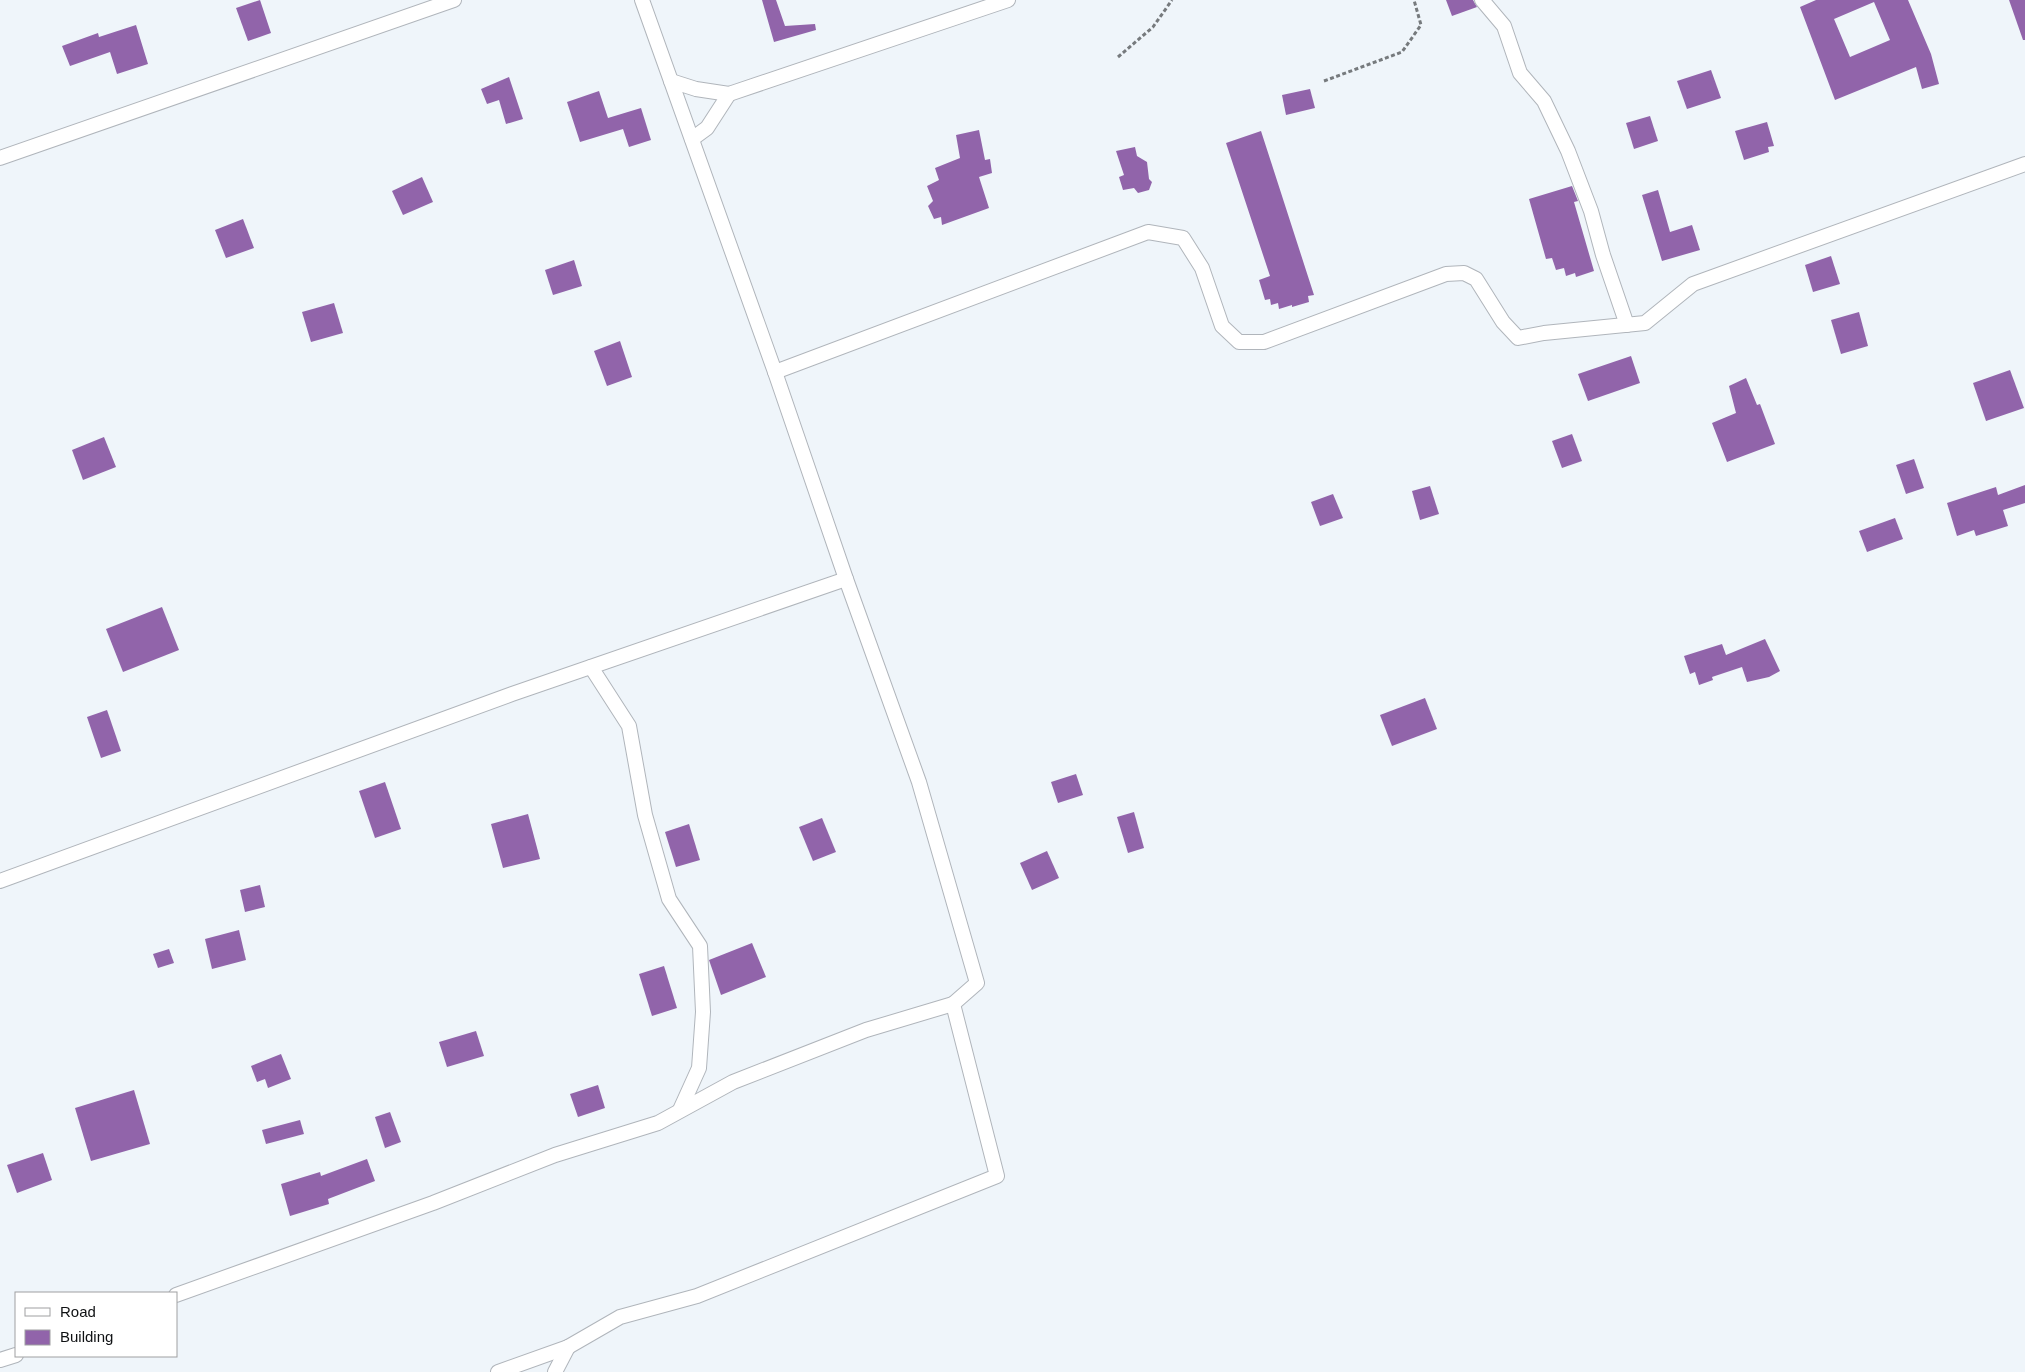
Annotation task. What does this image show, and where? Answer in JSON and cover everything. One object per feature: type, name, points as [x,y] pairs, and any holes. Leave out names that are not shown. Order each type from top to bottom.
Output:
[{"type":"street","points":[[0,158],[454,0]]},
{"type":"street","points":[[178,1294],[433,1203],[555,1155],[658,1123],[733,1082],[849,1037],[953,1004],[977,983],[919,782],[642,0]]},
{"type":"street","points":[[671,82],[696,89],[729,94],[1008,0]]},
{"type":"street","points":[[1482,0],[1504,26],[1520,73],[1544,101],[1568,151],[1591,211],[1627,325]]},
{"type":"street","points":[[692,139],[707,128],[729,94]]},
{"type":"street","points":[[775,372],[1148,232],[1183,238],[1202,268],[1222,326],[1239,342],[1264,342],[1446,274],[1464,273],[1476,279],[1502,322],[1518,338],[1544,333],[1645,323],[1693,284],[2025,164]]},
{"type":"street","points":[[0,881],[115,841],[287,775],[846,579]]},
{"type":"street","points":[[591,667],[629,726],[645,816],[669,899],[700,946],[704,1012],[699,1068],[680,1110]]},
{"type":"street","points":[[498,1372],[568,1348],[620,1317],[697,1296],[997,1176],[953,1004]]},
{"type":"street","points":[[555,1372],[568,1348]]},
{"type":"street","points":[[0,1360],[15,1355]]},
{"type":"path","points":[[1118,57],[1153,27],[1172,0]]},
{"type":"path","points":[[1324,81],[1402,52],[1420,25],[1414,0]]},
{"type":"building","points":[[260,0],[271,33],[248,41],[236,8]]},
{"type":"building","points":[[762,0],[776,0],[785,26],[815,24],[816,30],[774,42]]},
{"type":"building","points":[[1446,0],[1473,0],[1477,7],[1452,16]]},
{"type":"building","points":[[1816,0],[1908,0],[1931,54],[1939,84],[1922,89],[1916,67],[1835,100],[1800,7]],"holes":[[[1874,2],[1890,40],[1850,57],[1834,19]]]},
{"type":"building","points":[[2009,0],[2025,0],[2025,40],[2023,40]]},
{"type":"building","points":[[136,25],[148,64],[117,74],[110,52],[70,66],[62,46],[98,33],[99,37]]},
{"type":"building","points":[[1711,70],[1721,98],[1687,109],[1677,81]]},
{"type":"building","points":[[509,77],[523,119],[506,124],[499,100],[487,104],[481,89]]},
{"type":"building","points":[[1310,89],[1315,108],[1286,115],[1282,95]]},
{"type":"building","points":[[599,91],[608,118],[641,108],[651,140],[629,147],[623,129],[580,142],[567,102]]},
{"type":"building","points":[[1650,116],[1658,141],[1634,149],[1626,123]]},
{"type":"building","points":[[1767,122],[1774,146],[1768,147],[1769,152],[1744,160],[1735,131]]},
{"type":"building","points":[[979,130],[985,160],[990,159],[992,173],[979,177],[989,208],[942,225],[941,217],[934,219],[928,206],[933,201],[927,186],[939,180],[935,168],[960,158],[956,135]]},
{"type":"building","points":[[1261,131],[1314,295],[1308,296],[1309,302],[1279,309],[1278,303],[1271,305],[1270,299],[1265,300],[1259,280],[1270,276],[1226,143]]},
{"type":"building","points":[[1135,147],[1137,156],[1147,162],[1149,179],[1152,182],[1149,190],[1138,193],[1134,188],[1123,190],[1119,177],[1124,175],[1116,151]]},
{"type":"building","points":[[422,177],[433,202],[403,215],[392,191]]},
{"type":"building","points":[[1572,186],[1578,201],[1574,202],[1594,271],[1576,277],[1575,273],[1566,276],[1564,268],[1556,270],[1552,258],[1546,259],[1529,199]]},
{"type":"building","points":[[1658,190],[1670,232],[1692,225],[1700,250],[1662,261],[1642,195]]},
{"type":"building","points":[[243,219],[254,248],[226,258],[215,230]]},
{"type":"building","points":[[1831,256],[1840,284],[1813,292],[1805,265]]},
{"type":"building","points":[[574,260],[582,286],[553,295],[545,270]]},
{"type":"building","points":[[334,303],[343,333],[311,342],[302,312]]},
{"type":"building","points":[[1859,312],[1868,346],[1841,354],[1831,320]]},
{"type":"building","points":[[620,341],[632,377],[607,386],[594,351]]},
{"type":"building","points":[[1631,356],[1640,383],[1588,401],[1578,374]]},
{"type":"building","points":[[2010,370],[2024,408],[1986,421],[1973,383]]},
{"type":"building","points":[[1746,378],[1757,405],[1760,404],[1775,444],[1727,462],[1712,423],[1736,413],[1729,386]]},
{"type":"building","points":[[1572,434],[1582,461],[1562,468],[1552,441]]},
{"type":"building","points":[[104,437],[116,467],[83,480],[72,450]]},
{"type":"building","points":[[1914,459],[1924,488],[1906,494],[1896,465]]},
{"type":"building","points":[[2025,485],[2025,503],[2003,510],[2008,526],[1976,536],[1974,530],[1957,536],[1947,503],[1996,487],[1998,495]]},
{"type":"building","points":[[1430,486],[1439,514],[1420,520],[1412,491]]},
{"type":"building","points":[[1333,494],[1343,518],[1320,526],[1311,502]]},
{"type":"building","points":[[1895,518],[1903,539],[1867,552],[1859,531]]},
{"type":"building","points":[[162,607],[179,650],[123,672],[106,629]]},
{"type":"building","points":[[1765,639],[1780,671],[1769,677],[1747,682],[1742,667],[1712,677],[1713,680],[1699,685],[1695,672],[1690,674],[1684,656],[1722,644],[1726,655]]},
{"type":"building","points":[[1425,698],[1437,729],[1392,746],[1380,715]]},
{"type":"building","points":[[107,710],[121,751],[101,758],[87,717]]},
{"type":"building","points":[[1076,774],[1083,795],[1058,803],[1051,782]]},
{"type":"building","points":[[385,782],[401,829],[375,838],[359,791]]},
{"type":"building","points":[[1134,812],[1144,848],[1128,853],[1117,817]]},
{"type":"building","points":[[528,814],[540,859],[503,868],[491,824]]},
{"type":"building","points":[[822,818],[836,852],[813,861],[799,827]]},
{"type":"building","points":[[689,824],[700,860],[676,867],[665,832]]},
{"type":"building","points":[[1047,851],[1059,878],[1032,890],[1020,863]]},
{"type":"building","points":[[260,885],[265,907],[245,912],[240,890]]},
{"type":"building","points":[[239,930],[246,960],[212,969],[205,939]]},
{"type":"building","points":[[752,943],[766,977],[721,995],[709,960]]},
{"type":"building","points":[[169,949],[174,963],[158,968],[153,954]]},
{"type":"building","points":[[664,966],[677,1008],[652,1016],[639,974]]},
{"type":"building","points":[[476,1031],[484,1056],[447,1067],[439,1042]]},
{"type":"building","points":[[281,1054],[291,1079],[268,1088],[265,1079],[257,1082],[251,1066]]},
{"type":"building","points":[[598,1085],[605,1108],[578,1117],[570,1094]]},
{"type":"building","points":[[134,1090],[150,1144],[91,1161],[75,1108]]},
{"type":"building","points":[[390,1112],[401,1142],[385,1148],[375,1117]]},
{"type":"building","points":[[300,1120],[304,1134],[266,1144],[262,1130]]},
{"type":"building","points":[[43,1153],[52,1180],[17,1193],[7,1165]]},
{"type":"building","points":[[367,1159],[375,1181],[328,1199],[329,1204],[290,1216],[281,1184],[320,1172],[321,1176]]}]
